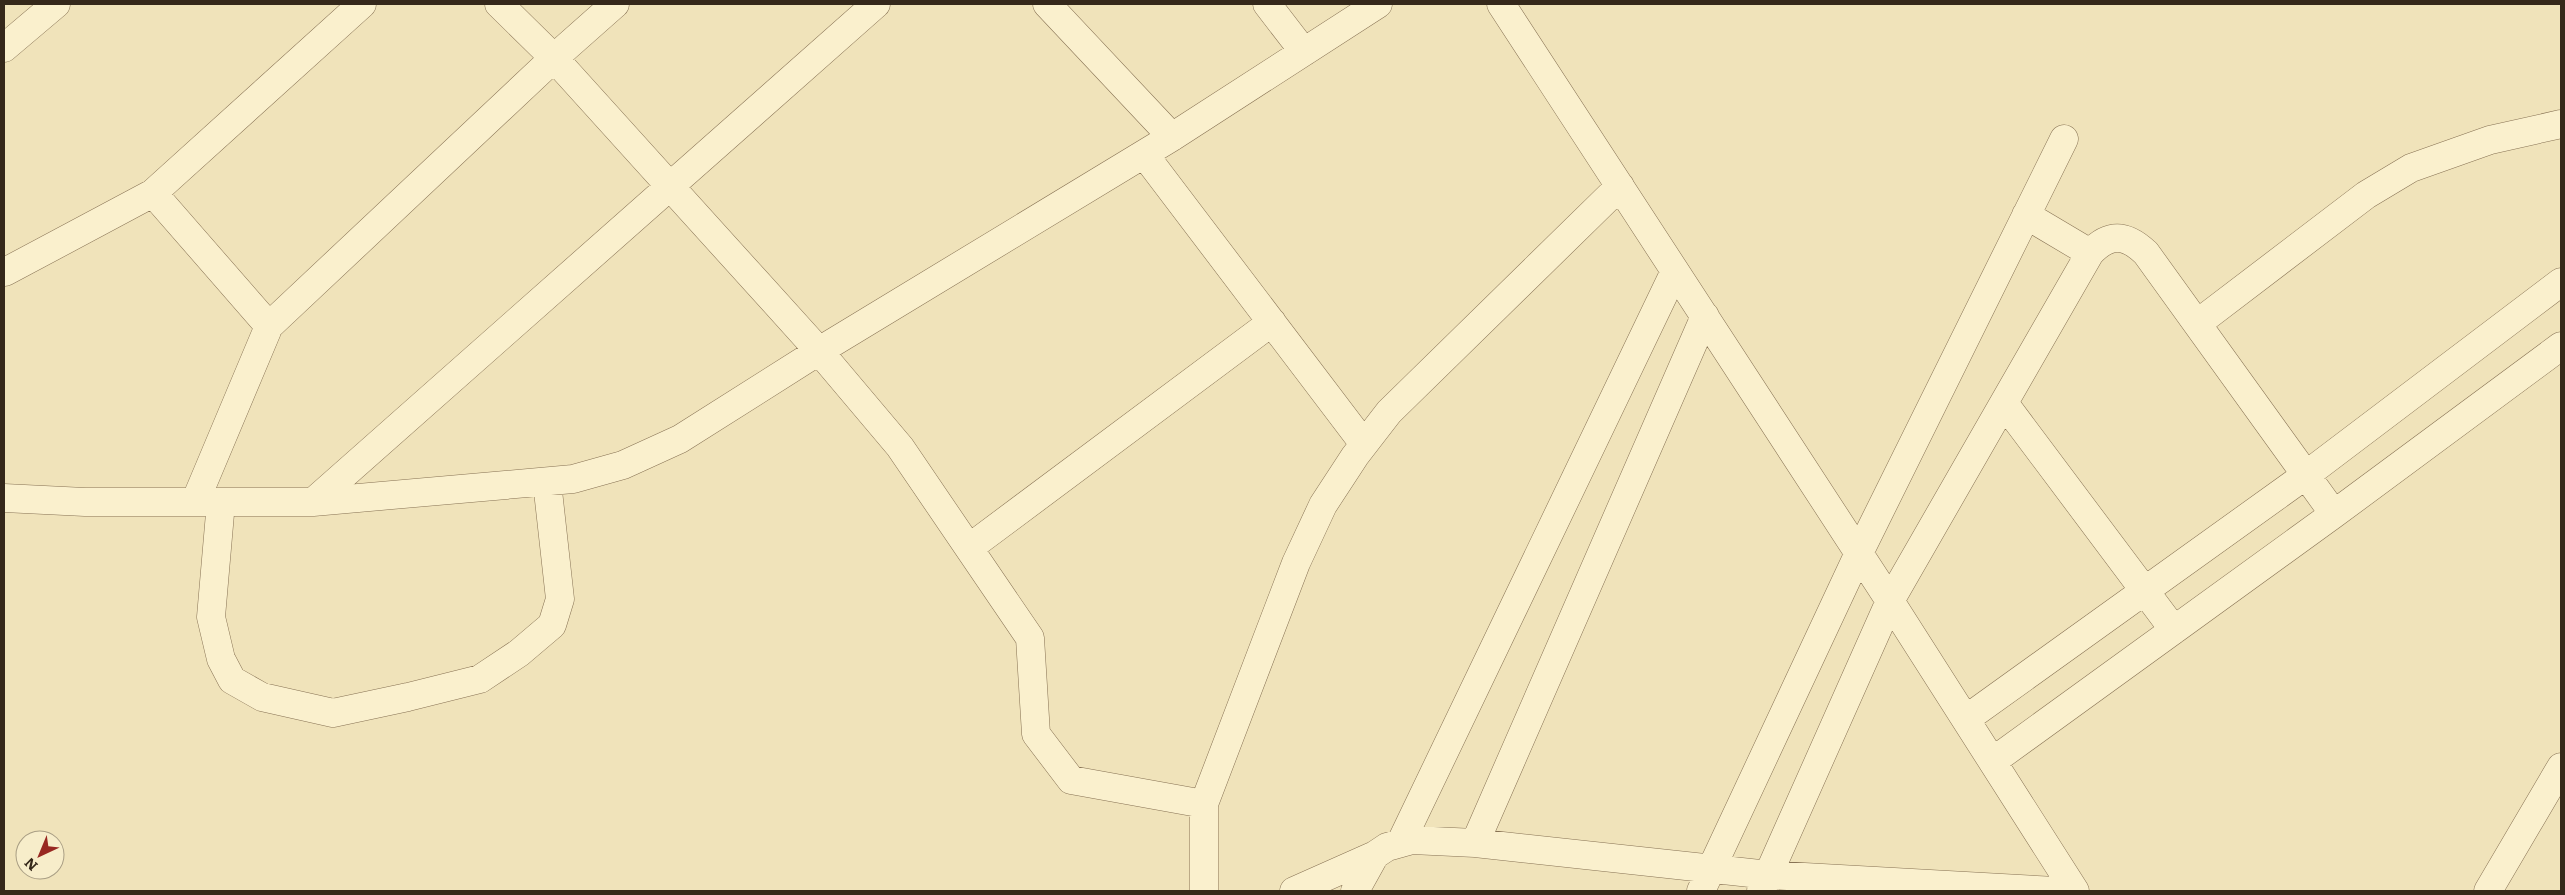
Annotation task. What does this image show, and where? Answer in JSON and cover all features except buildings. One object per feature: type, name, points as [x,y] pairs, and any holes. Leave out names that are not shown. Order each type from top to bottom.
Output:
[{"type":"street","points":[[5,44],[56,4]]},
{"type":"street","points":[[4,274],[153,194],[362,4]]},
{"type":"street","points":[[499,4],[554,58],[819,351],[900,447],[1030,638],[1036,734],[1071,780],[1204,804]]},
{"type":"street","points":[[195,502],[269,326],[554,58],[615,4]]},
{"type":"street","points":[[313,502],[876,4]]},
{"type":"street","points":[[1047,4],[1172,137]]},
{"type":"street","points":[[1267,4],[1304,52]]},
{"type":"street","points":[[4,498],[84,502],[313,502],[547,482],[572,479],[623,465],[680,439],[819,351],[1172,137],[1378,4]]},
{"type":"street","points":[[1501,4],[1859,553],[2075,891]]},
{"type":"street","points":[[2198,323],[2366,195],[2410,168],[2490,140],[2561,124]]},
{"type":"street","points":[[1706,881],[1859,553],[2064,139]]},
{"type":"street","points":[[1144,154],[1364,444]]},
{"type":"street","points":[[1204,891],[1204,804],[1296,563],[1323,505],[1364,444],[1389,412],[1620,186]]},
{"type":"street","points":[[153,194],[269,326]]},
{"type":"street","points":[[2026,215],[2090,253]]},
{"type":"street","points":[[1765,883],[1890,601],[2090,253],[2097,246],[2115,238],[2124,238],[2134,242],[2146,253],[2334,514]]},
{"type":"street","points":[[1400,842],[1675,271]]},
{"type":"street","points":[[1966,719],[2306,475],[2561,282]]},
{"type":"street","points":[[1475,843],[1705,316]]},
{"type":"street","points":[[969,548],[1272,322]]},
{"type":"street","points":[[1993,762],[2561,346]]},
{"type":"street","points":[[2004,403],[2146,590],[2174,630]]},
{"type":"street","points":[[221,502],[212,617],[221,659],[232,680],[262,697],[332,713],[408,698],[480,679],[519,653],[552,625],[560,599],[547,482]]},
{"type":"street","points":[[2488,891],[2561,767]]},
{"type":"street","points":[[1294,891],[1375,855],[1386,847],[1412,840],[1475,843],[1706,881],[2056,891]]},
{"type":"street","points":[[1355,891],[1375,855]]}]
